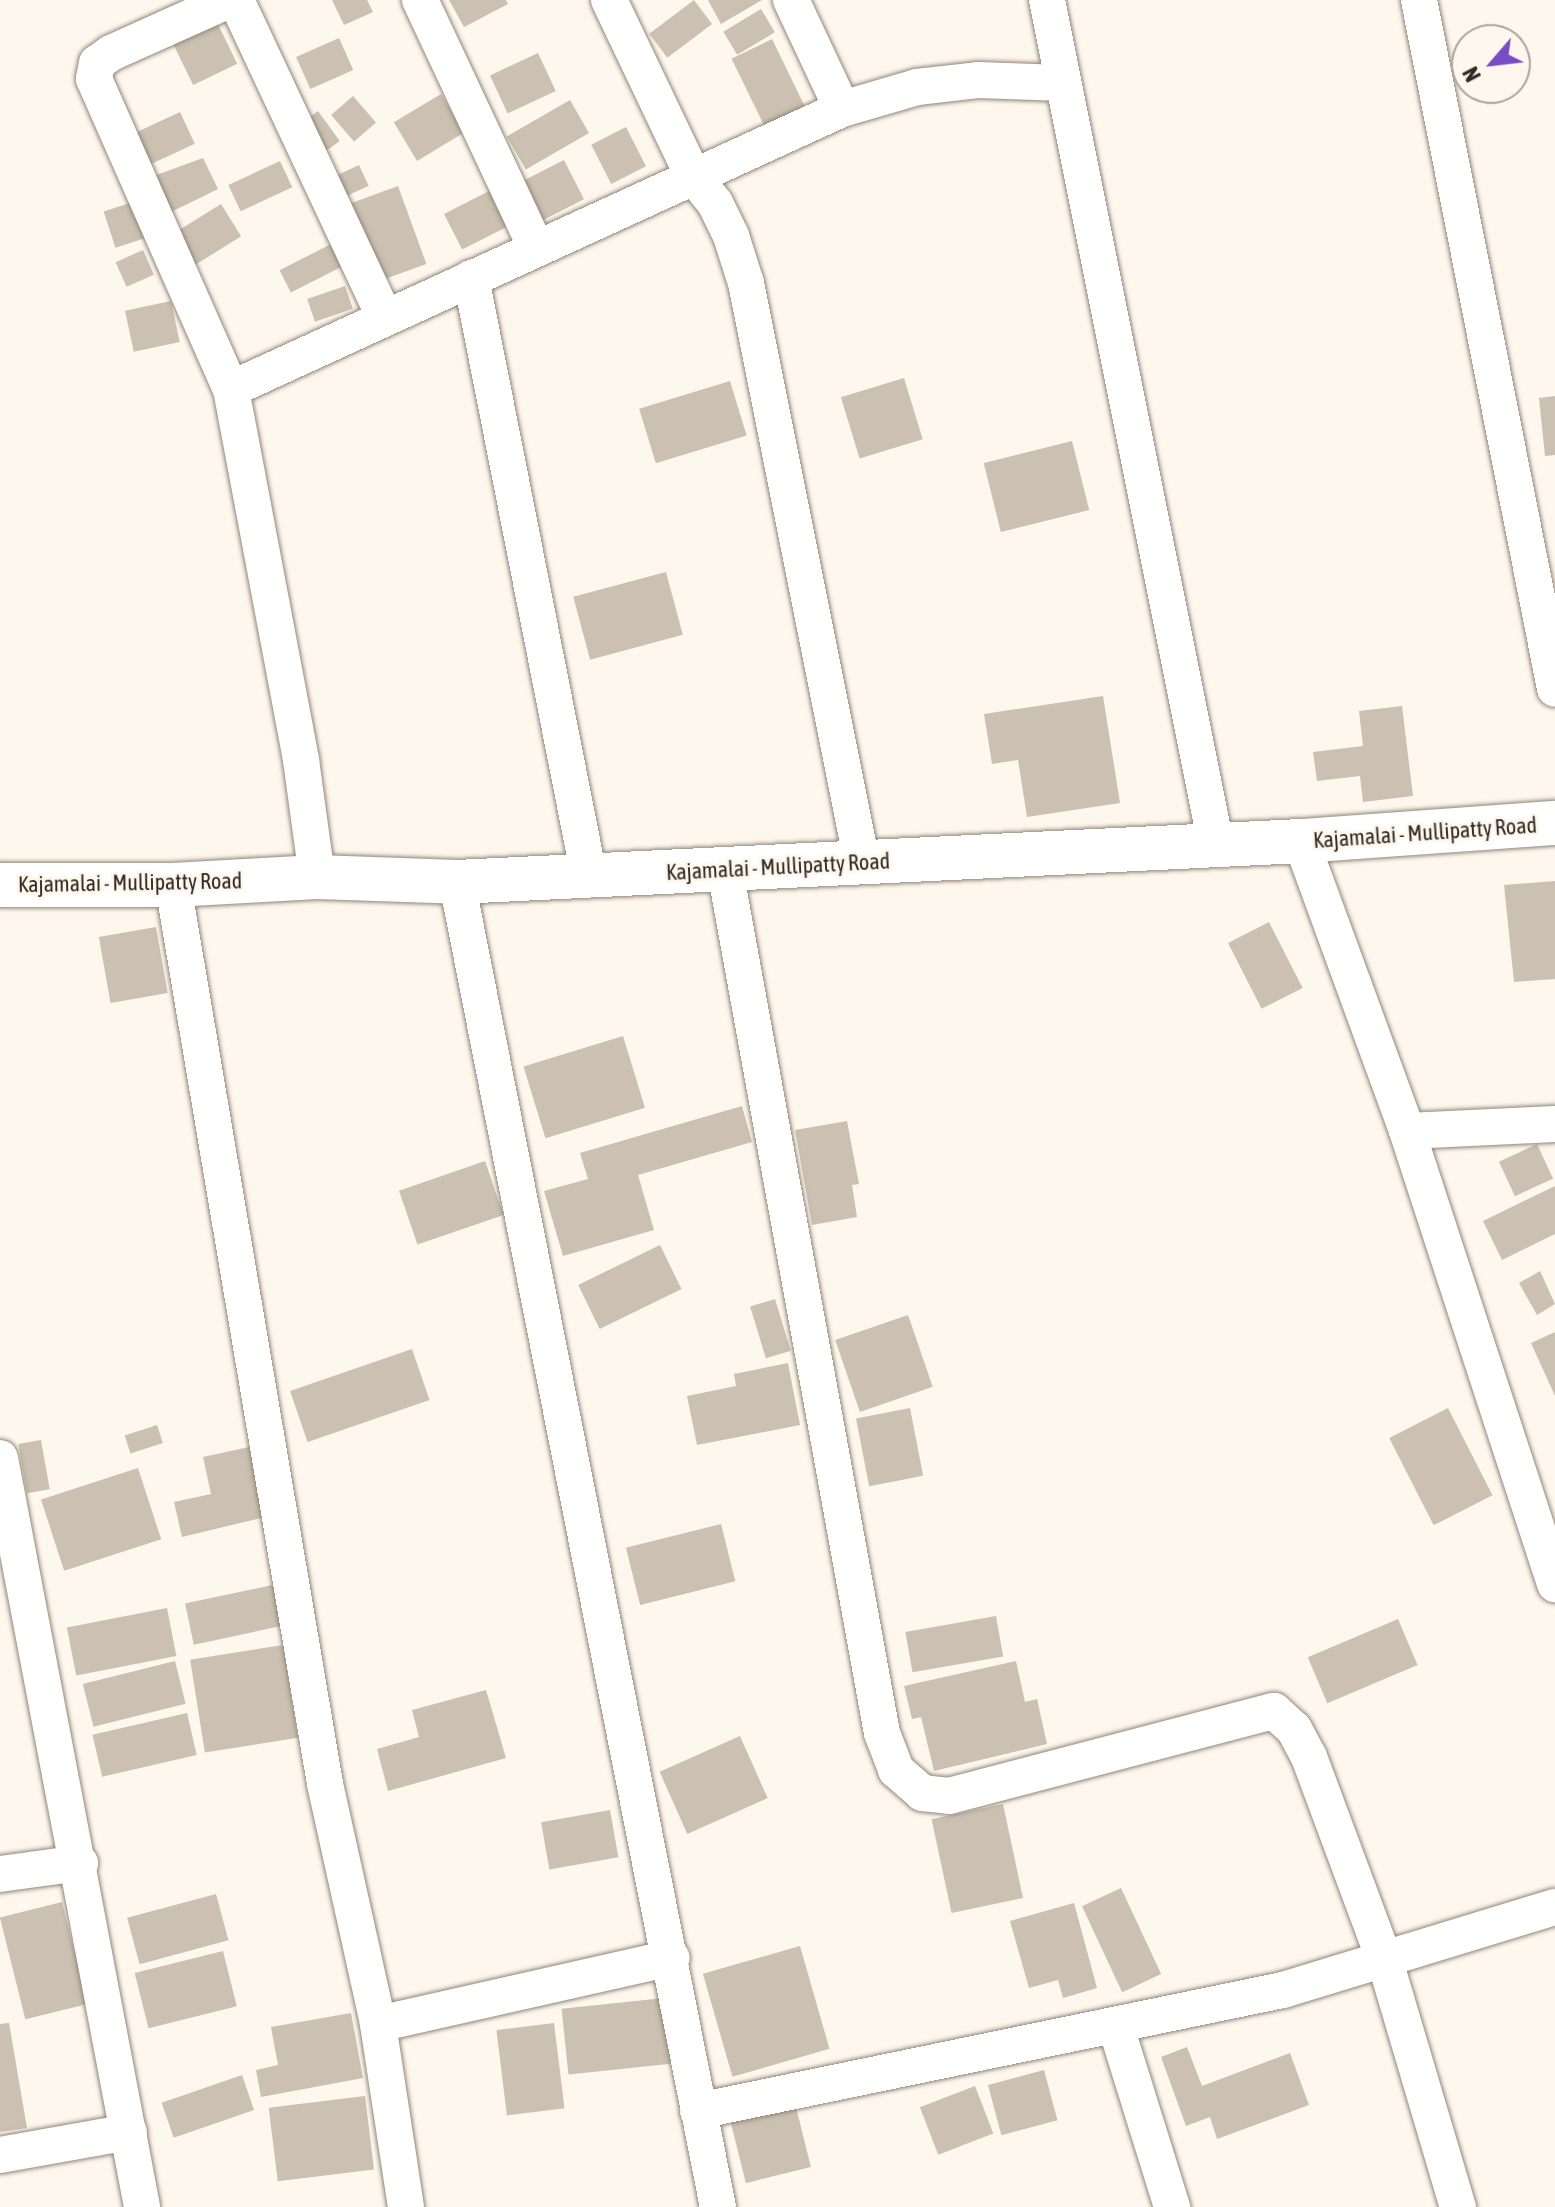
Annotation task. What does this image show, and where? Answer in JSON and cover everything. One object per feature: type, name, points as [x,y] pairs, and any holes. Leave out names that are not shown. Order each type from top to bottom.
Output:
[{"type":"main road","name":"Kajamalai - Mullipatty Road","points":[[0,885],[173,885],[317,877],[457,882],[1301,841],[1555,823]]},
{"type":"street","points":[[229,0],[111,53],[97,63],[94,79],[231,389],[301,760],[317,877]]},
{"type":"street","points":[[236,0],[385,318]]},
{"type":"street","points":[[420,0],[536,248]]},
{"type":"street","points":[[609,0],[693,176],[715,203],[746,283],[862,863]]},
{"type":"street","points":[[791,0],[842,109]]},
{"type":"street","points":[[1047,0],[1216,845]]},
{"type":"street","points":[[1419,0],[1555,689]]},
{"type":"street","points":[[231,389],[842,109],[917,87],[978,80],[1063,83]]},
{"type":"street","points":[[471,278],[589,876]]},
{"type":"street","points":[[1301,841],[1407,1131],[1555,1584]]},
{"type":"street","points":[[725,870],[882,1733],[896,1770],[922,1793],[949,1796],[1274,1711],[1294,1729],[1309,1757],[1385,1961],[1458,2207]]},
{"type":"street","points":[[457,882],[672,1958],[718,2207]]},
{"type":"street","points":[[173,885],[325,1784],[378,2024],[406,2207]]},
{"type":"street","points":[[1407,1131],[1555,1124]]},
{"type":"street","points":[[0,1458],[14,1600],[80,1863],[142,2207]]},
{"type":"street","points":[[0,1874],[80,1863]]},
{"type":"street","points":[[698,2111],[1116,2027],[1385,1961],[1555,1907]]},
{"type":"street","points":[[378,2024],[672,1958]]},
{"type":"street","points":[[1116,2027],[1172,2207]]},
{"type":"street","points":[[0,2155],[129,2132]]},
{"type":"building","points":[[332,0],[367,0],[373,12],[344,25]]},
{"type":"building","points":[[449,0],[506,0],[508,4],[464,27]]},
{"type":"building","points":[[694,0],[712,24],[667,58],[649,34]]},
{"type":"building","points":[[708,0],[762,0],[721,24]]},
{"type":"building","points":[[761,9],[775,32],[737,55],[723,32]]},
{"type":"building","points":[[214,16],[237,64],[193,85],[170,37]]},
{"type":"building","points":[[339,38],[353,70],[310,89],[296,57]]},
{"type":"building","points":[[772,39],[805,106],[764,126],[732,59]]},
{"type":"building","points":[[538,53],[556,91],[508,113],[490,75]]},
{"type":"building","points":[[441,94],[464,133],[417,161],[394,122]]},
{"type":"building","points":[[353,96],[376,122],[354,141],[331,115]]},
{"type":"building","points":[[570,100],[589,133],[526,169],[507,137]]},
{"type":"building","points":[[318,111],[340,141],[323,153],[301,123]]},
{"type":"building","points":[[180,112],[195,144],[149,165],[134,134]]},
{"type":"building","points":[[626,127],[646,166],[611,184],[591,145]]},
{"type":"building","points":[[203,158],[218,189],[169,213],[151,177]]},
{"type":"building","points":[[564,160],[584,199],[541,221],[521,182]]},
{"type":"building","points":[[280,161],[292,187],[241,211],[228,185]]},
{"type":"building","points":[[359,165],[369,186],[340,199],[330,179]]},
{"type":"building","points":[[398,186],[426,264],[377,282],[348,204]]},
{"type":"building","points":[[493,189],[511,225],[462,250],[444,214]]},
{"type":"building","points":[[136,201],[148,237],[115,248],[104,212]]},
{"type":"building","points":[[221,204],[241,236],[189,269],[169,236]]},
{"type":"building","points":[[333,243],[344,265],[291,293],[280,270]]},
{"type":"building","points":[[143,250],[154,275],[127,287],[116,262]]},
{"type":"building","points":[[345,286],[353,309],[315,322],[307,299]]},
{"type":"building","points":[[171,301],[180,342],[134,352],[125,311]]},
{"type":"building","points":[[904,378],[923,439],[860,459],[841,397]]},
{"type":"building","points":[[730,381],[747,436],[656,463],[639,409]]},
{"type":"building","points":[[1555,396],[1555,455],[1545,456],[1539,398]]},
{"type":"building","points":[[1072,441],[1089,510],[1001,532],[984,463]]},
{"type":"building","points":[[666,572],[683,635],[590,660],[573,597]]},
{"type":"building","points":[[1103,696],[1120,803],[1027,817],[1018,760],[992,764],[984,714]]},
{"type":"building","points":[[1402,706],[1413,796],[1363,802],[1360,776],[1317,781],[1313,752],[1363,746],[1359,711]]},
{"type":"building","points":[[1555,881],[1555,979],[1514,982],[1504,885]]},
{"type":"building","points":[[1269,922],[1303,988],[1262,1009],[1228,943]]},
{"type":"building","points":[[156,927],[168,993],[111,1003],[99,937]]},
{"type":"building","points":[[623,1036],[645,1108],[545,1138],[524,1066]]},
{"type":"building","points":[[742,1106],[752,1142],[638,1175],[654,1230],[563,1256],[544,1191],[588,1179],[580,1153]]},
{"type":"building","points":[[847,1121],[859,1184],[852,1185],[857,1217],[812,1225],[795,1130]]},
{"type":"building","points":[[1537,1144],[1553,1178],[1515,1196],[1499,1162]]},
{"type":"building","points":[[485,1161],[504,1215],[418,1245],[399,1191]]},
{"type":"building","points":[[1555,1186],[1555,1234],[1502,1260],[1483,1221]]},
{"type":"building","points":[[660,1245],[681,1289],[600,1329],[578,1285]]},
{"type":"building","points":[[1540,1271],[1555,1304],[1537,1315],[1519,1283]]},
{"type":"building","points":[[775,1299],[791,1351],[766,1358],[750,1307]]},
{"type":"building","points":[[908,1315],[933,1387],[860,1412],[835,1340]]},
{"type":"building","points":[[1555,1332],[1555,1396],[1531,1343]]},
{"type":"building","points":[[412,1349],[430,1400],[308,1442],[290,1391]]},
{"type":"building","points":[[788,1363],[800,1425],[697,1445],[687,1396],[736,1386],[734,1374]]},
{"type":"building","points":[[910,1408],[923,1476],[869,1486],[856,1418]]},
{"type":"building","points":[[1448,1408],[1492,1495],[1434,1525],[1389,1438]]},
{"type":"building","points":[[157,1425],[163,1443],[131,1454],[125,1436]]},
{"type":"building","points":[[41,1440],[50,1489],[27,1493],[18,1444]]},
{"type":"building","points":[[249,1447],[265,1517],[182,1537],[174,1502],[211,1494],[203,1457]]},
{"type":"building","points":[[138,1468],[161,1539],[64,1571],[41,1500]]},
{"type":"building","points":[[721,1524],[735,1581],[640,1605],[626,1548]]},
{"type":"building","points":[[277,1584],[286,1625],[194,1645],[185,1604]]},
{"type":"building","points":[[167,1608],[176,1656],[76,1676],[67,1627]]},
{"type":"building","points":[[996,1616],[1003,1656],[913,1672],[905,1632]]},
{"type":"building","points":[[1398,1619],[1418,1665],[1327,1703],[1308,1657]]},
{"type":"building","points":[[283,1645],[298,1738],[205,1753],[190,1660]]},
{"type":"building","points":[[175,1661],[186,1704],[93,1727],[83,1684]]},
{"type":"building","points":[[1016,1661],[1025,1702],[1037,1699],[1047,1744],[934,1771],[921,1717],[912,1719],[904,1686]]},
{"type":"building","points":[[486,1690],[506,1758],[388,1791],[377,1749],[419,1737],[412,1710]]},
{"type":"building","points":[[187,1713],[197,1755],[102,1777],[92,1735]]},
{"type":"building","points":[[740,1736],[768,1798],[687,1834],[660,1772]]},
{"type":"building","points":[[1003,1804],[1023,1898],[952,1913],[932,1819]]},
{"type":"building","points":[[610,1810],[618,1857],[549,1869],[541,1822]]},
{"type":"building","points":[[1121,1888],[1161,1974],[1122,1992],[1082,1906]]},
{"type":"building","points":[[216,1894],[228,1940],[140,1964],[127,1918]]},
{"type":"building","points":[[62,1902],[87,2004],[25,2019],[0,1917]]},
{"type":"building","points":[[1074,1903],[1097,1988],[1063,1998],[1058,1980],[1029,1988],[1010,1921]]},
{"type":"building","points":[[800,1946],[829,2049],[732,2077],[703,1974]]},
{"type":"building","points":[[223,1951],[237,2006],[148,2028],[135,1973]]},
{"type":"building","points":[[664,1998],[671,2064],[568,2074],[562,2009]]},
{"type":"building","points":[[351,2013],[363,2078],[261,2097],[256,2070],[278,2065],[271,2027]]},
{"type":"building","points":[[9,2023],[27,2128],[0,2132],[0,2024]]},
{"type":"building","points":[[554,2023],[564,2108],[507,2115],[496,2030]]},
{"type":"building","points":[[1187,2047],[1202,2086],[1290,2053],[1309,2105],[1217,2139],[1210,2117],[1186,2126],[1161,2057]]},
{"type":"building","points":[[1044,2070],[1057,2120],[1001,2135],[988,2085]]},
{"type":"building","points":[[242,2075],[254,2110],[174,2138],[162,2103]]},
{"type":"building","points":[[975,2086],[993,2134],[938,2155],[920,2107]]},
{"type":"building","points":[[365,2096],[374,2169],[278,2181],[269,2108]]},
{"type":"building","points":[[794,2099],[811,2167],[746,2183],[729,2115]]}]
